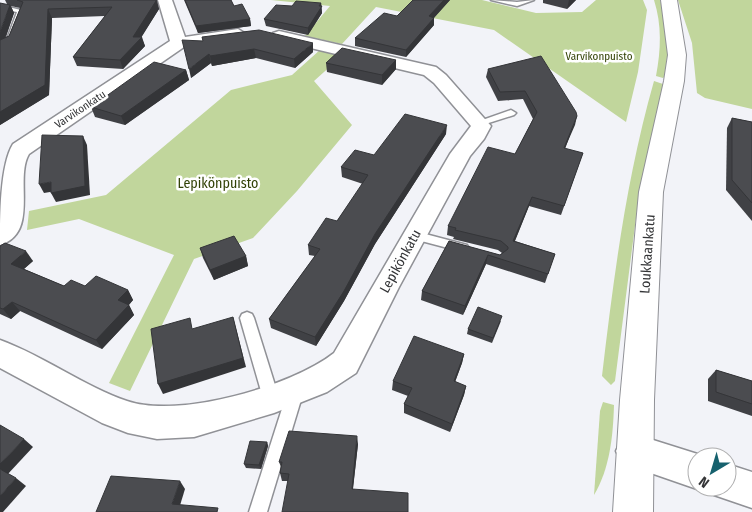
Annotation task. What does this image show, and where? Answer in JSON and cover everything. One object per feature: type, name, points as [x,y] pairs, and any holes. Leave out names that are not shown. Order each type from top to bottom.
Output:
[{"type":"street","points":[[165,0],[179,43],[261,32],[422,68],[440,78],[480,123]]},
{"type":"street","name":"Loukkaankatu","points":[[633,512],[634,451],[651,192],[678,55],[668,0]]},
{"type":"street","name":"Varvikonkatu","points":[[0,236],[6,231],[10,222],[16,155],[20,149],[179,43]]},
{"type":"street","name":"Lepikönkatu","points":[[0,352],[124,418],[151,423],[175,424],[194,422],[296,390],[327,378],[345,364],[414,235],[461,154],[479,131],[480,123]]},
{"type":"street","points":[[634,451],[687,469]]},
{"type":"street","points":[[737,485],[752,490]]},
{"type":"lane","points":[[0,3],[5,0]]},
{"type":"lane","points":[[495,0],[517,4],[530,0]]},
{"type":"lane","points":[[0,7],[21,11],[9,43],[0,48]]},
{"type":"lane","points":[[480,123],[511,113]]},
{"type":"lane","points":[[414,235],[479,252]]},
{"type":"lane","points":[[247,318],[271,398]]},
{"type":"lane","points":[[258,512],[296,390]]},
{"type":"green space","name":"Varvikonpuisto","points":[[271,0],[482,0],[536,13],[582,12],[596,0],[643,0],[647,10],[638,72],[626,122],[494,30],[376,7],[342,44],[305,36],[330,6]]},
{"type":"green space","points":[[654,0],[660,0],[662,6],[668,47],[665,76],[663,78],[656,76],[660,38],[657,9]]},
{"type":"green space","points":[[678,0],[752,0],[752,109],[705,98],[697,93],[692,43]]},
{"type":"green space","name":"Lepikönpuisto","points":[[321,49],[344,54],[314,81],[352,125],[297,191],[253,238],[194,259],[130,391],[109,383],[174,255],[79,219],[27,230],[29,211],[106,195],[231,90],[292,75]]},
{"type":"green space","points":[[654,81],[663,84],[640,187],[615,381],[611,385],[602,376],[616,264],[628,191]]},
{"type":"green space","points":[[603,402],[614,405],[613,428],[610,452],[604,474],[594,495],[600,411]]},
{"type":"building","points":[[17,0],[156,1],[133,37],[142,37],[120,60],[73,57],[112,7],[48,9],[45,85],[0,112],[0,40],[9,36],[23,2]]},
{"type":"building","points":[[185,0],[231,0],[234,6],[242,4],[250,19],[196,26]]},
{"type":"building","points":[[413,0],[444,0],[429,16],[434,18],[406,50],[355,38],[384,13],[397,16]]},
{"type":"building","points":[[296,1],[321,3],[319,6],[322,6],[308,28],[264,19],[276,5],[292,6]]},
{"type":"building","points":[[0,3],[10,5],[0,32]]},
{"type":"building","points":[[259,30],[313,43],[294,59],[254,49],[210,56],[209,54],[189,69],[182,40],[203,41],[202,37]]},
{"type":"building","points":[[342,48],[396,60],[382,75],[326,63]]},
{"type":"building","points":[[541,56],[577,116],[564,148],[583,153],[564,206],[532,197],[513,241],[555,254],[548,274],[488,255],[465,306],[422,291],[449,241],[500,255],[508,249],[501,241],[455,230],[456,228],[448,226],[488,147],[515,154],[537,112],[525,91],[500,92],[488,69]]},
{"type":"building","points":[[154,62],[186,70],[121,116],[91,107]]},
{"type":"building","points":[[405,114],[447,125],[375,234],[344,291],[315,337],[269,319],[320,249],[308,245],[326,218],[337,221],[368,175],[341,167],[355,150],[374,155]]},
{"type":"building","points":[[732,118],[752,122],[752,203],[732,180]]},
{"type":"building","points":[[42,135],[83,136],[85,186],[51,193],[51,182],[39,184]]},
{"type":"building","points":[[234,236],[246,256],[210,270],[200,248]]},
{"type":"building","points":[[5,243],[26,251],[11,264],[64,286],[71,280],[85,286],[96,276],[128,290],[118,300],[129,305],[96,340],[12,302],[3,309],[0,308],[0,246]]},
{"type":"building","points":[[478,307],[502,316],[493,338],[468,329]]},
{"type":"building","points":[[233,317],[243,358],[158,384],[151,329],[190,318],[192,329]]},
{"type":"building","points":[[414,336],[464,354],[454,381],[466,386],[452,424],[404,404],[412,388],[393,381]]},
{"type":"building","points":[[716,370],[752,381],[752,404],[716,392]]},
{"type":"building","points":[[0,425],[24,439],[0,464]]},
{"type":"building","points":[[289,431],[357,436],[352,489],[408,493],[408,512],[282,512],[289,474],[280,473],[282,462],[279,462]]},
{"type":"building","points":[[250,441],[267,442],[259,465],[244,464]]},
{"type":"building","points":[[0,469],[16,478],[0,496]]},
{"type":"building","points":[[111,476],[180,481],[172,504],[218,508],[217,512],[96,512]]}]
